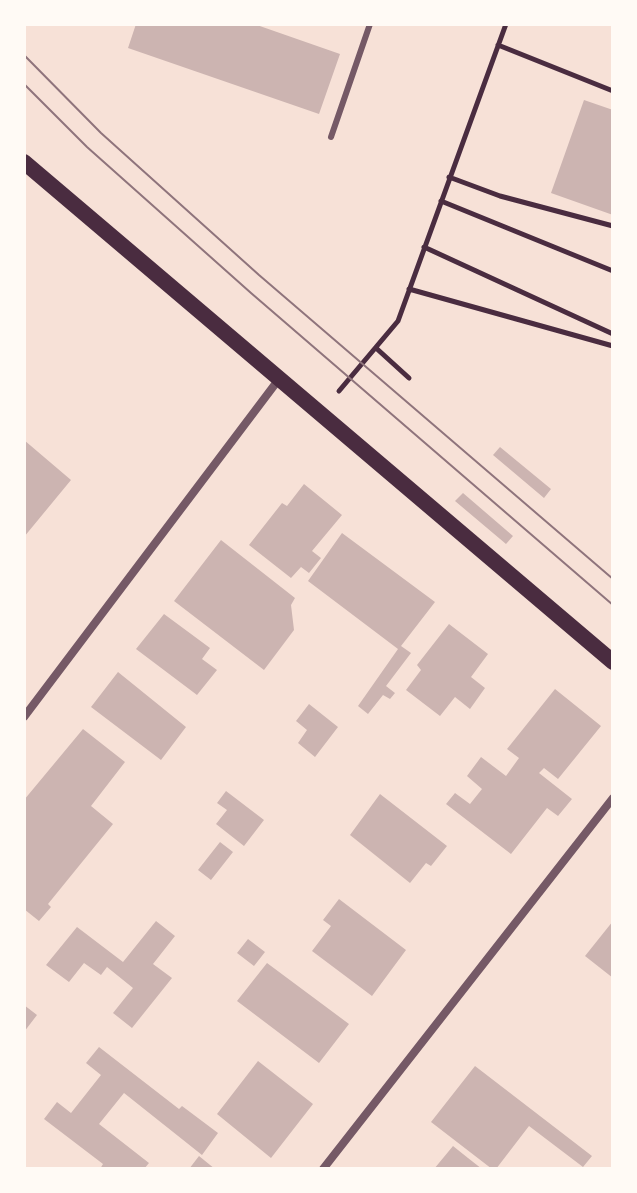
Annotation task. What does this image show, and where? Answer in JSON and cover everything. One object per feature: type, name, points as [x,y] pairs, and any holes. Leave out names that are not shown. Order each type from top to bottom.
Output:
[{"type":"main road","points":[[24,162],[613,662]]},
{"type":"street","points":[[24,717],[279,379]]},
{"type":"street","points":[[323,1169],[613,798]]},
{"type":"lane","points":[[331,137],[370,24]]},
{"type":"path","points":[[409,378],[376,348],[398,321],[506,24]]},
{"type":"path","points":[[498,45],[613,91]]},
{"type":"path","points":[[449,177],[500,196],[613,226]]},
{"type":"path","points":[[441,201],[613,271]]},
{"type":"path","points":[[424,247],[613,334]]},
{"type":"path","points":[[409,289],[613,346]]},
{"type":"building","points":[[136,24],[254,24],[340,54],[319,114],[128,48]]},
{"type":"building","points":[[584,100],[613,110],[613,215],[551,193]]},
{"type":"building","points":[[24,440],[71,480],[24,537]]},
{"type":"building","points":[[500,447],[551,489],[544,498],[493,455]]},
{"type":"building","points":[[304,484],[342,515],[312,551],[321,558],[309,573],[301,567],[291,578],[249,545],[282,503],[287,506]]},
{"type":"building","points":[[463,493],[513,536],[506,544],[455,501]]},
{"type":"building","points":[[342,533],[435,602],[401,646],[411,653],[386,686],[395,693],[390,699],[383,695],[368,714],[358,706],[398,649],[308,581]]},
{"type":"building","points":[[221,540],[295,598],[291,605],[294,630],[264,670],[174,601]]},
{"type":"building","points":[[164,614],[210,648],[202,659],[217,670],[197,695],[136,649]]},
{"type":"building","points":[[449,624],[488,654],[471,677],[485,688],[470,709],[455,697],[440,716],[406,690],[421,670],[417,665]]},
{"type":"building","points":[[118,672],[186,727],[161,760],[91,707]]},
{"type":"building","points":[[555,689],[601,726],[558,779],[544,768],[539,773],[572,799],[558,816],[547,808],[511,854],[446,804],[455,793],[470,804],[482,789],[467,776],[481,757],[506,776],[519,758],[507,749]]},
{"type":"building","points":[[309,704],[338,727],[315,757],[298,743],[307,730],[296,721]]},
{"type":"building","points":[[83,729],[125,762],[91,806],[113,824],[48,904],[51,907],[39,921],[24,909],[24,800]]},
{"type":"building","points":[[226,791],[264,820],[244,846],[216,824],[227,810],[217,803]]},
{"type":"building","points":[[380,794],[447,846],[431,866],[426,863],[410,883],[350,835]]},
{"type":"building","points":[[220,842],[233,852],[211,880],[198,870]]},
{"type":"building","points":[[339,899],[406,950],[372,996],[312,951],[331,926],[323,920]]},
{"type":"building","points":[[156,921],[175,936],[153,964],[172,978],[132,1028],[113,1013],[133,988],[107,967],[101,975],[84,963],[69,982],[46,965],[77,927],[123,962]]},
{"type":"building","points":[[613,921],[613,978],[585,956]]},
{"type":"building","points":[[248,939],[265,952],[254,966],[237,953]]},
{"type":"building","points":[[267,963],[349,1024],[319,1063],[237,1001]]},
{"type":"building","points":[[24,1005],[37,1015],[24,1032]]},
{"type":"building","points":[[99,1047],[179,1109],[182,1106],[218,1133],[202,1155],[124,1093],[99,1124],[149,1163],[144,1169],[100,1169],[103,1164],[44,1119],[57,1102],[71,1113],[101,1075],[86,1063]]},
{"type":"building","points":[[258,1061],[313,1104],[271,1158],[217,1114]]},
{"type":"building","points":[[475,1066],[592,1156],[583,1167],[529,1126],[496,1169],[492,1169],[431,1122]]},
{"type":"building","points":[[453,1146],[468,1158],[482,1169],[434,1169]]},
{"type":"building","points":[[199,1156],[215,1169],[189,1169]]},
{"type":"tram line","points":[[24,55],[101,133],[259,275],[613,579]]},
{"type":"tram line","points":[[24,84],[87,147],[251,293],[613,605]]}]
